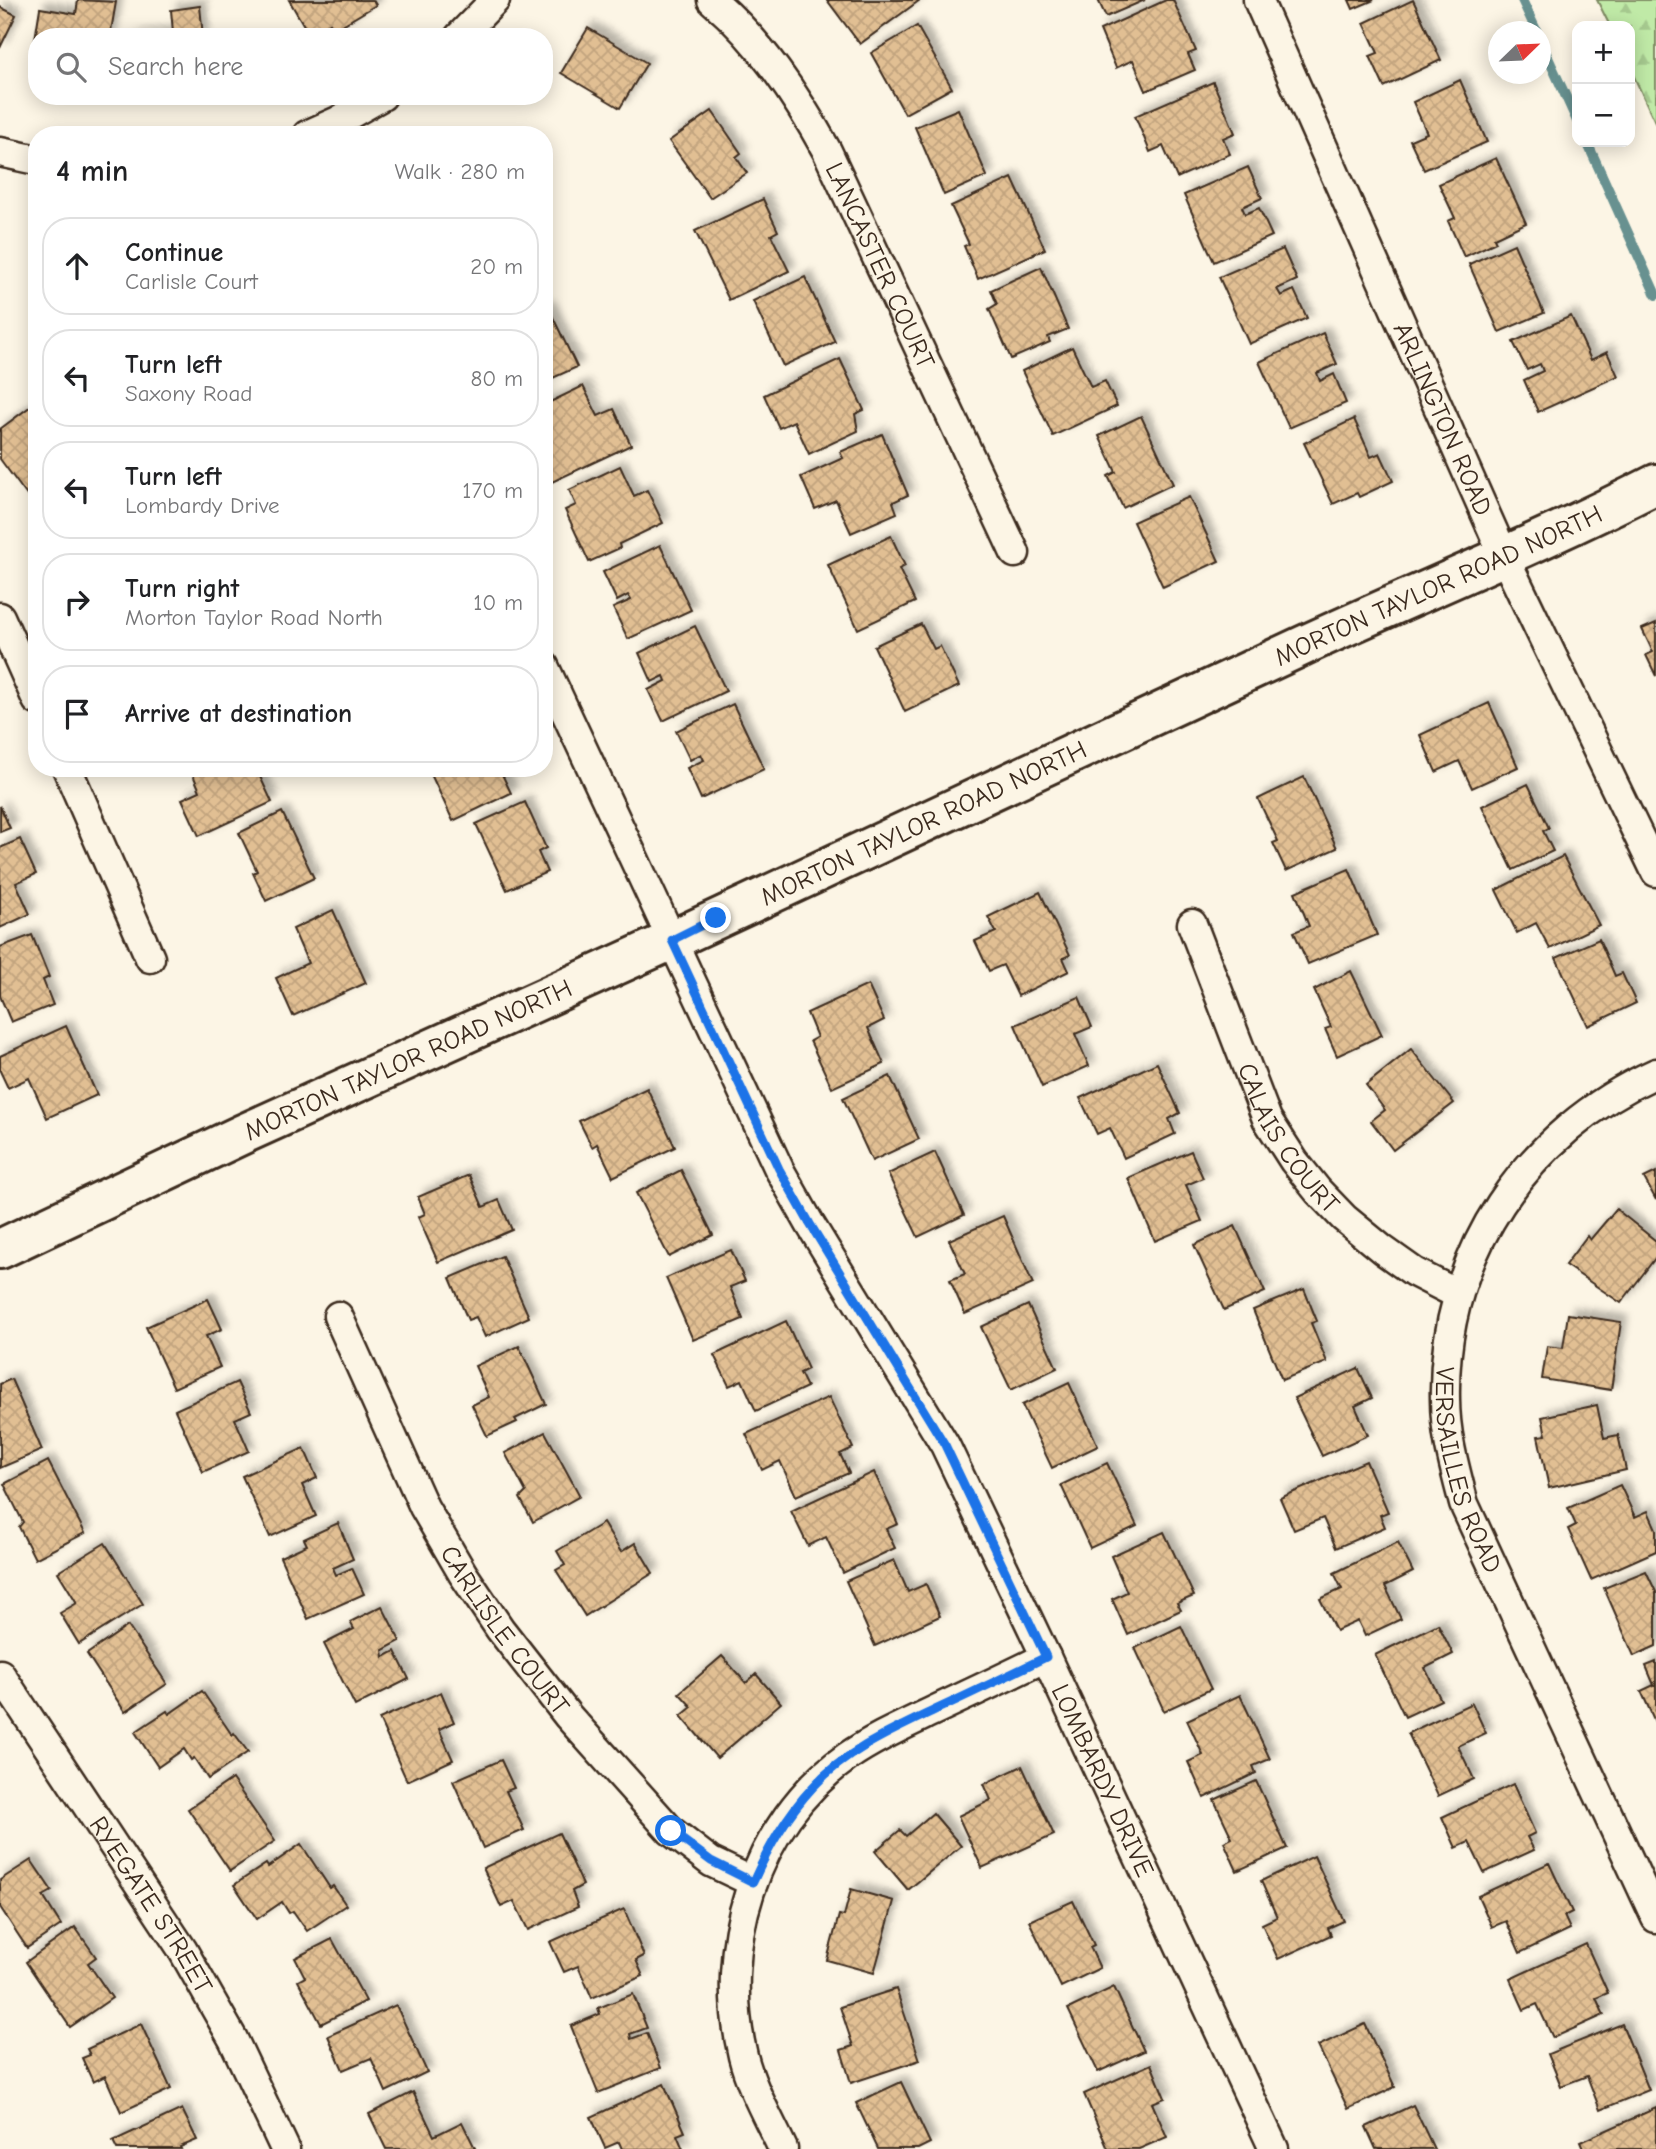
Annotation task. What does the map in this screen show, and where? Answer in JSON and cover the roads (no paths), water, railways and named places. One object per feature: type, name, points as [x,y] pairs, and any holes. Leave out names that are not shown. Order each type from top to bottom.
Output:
[{"type":"street","points":[[467,28],[495,0]]},
{"type":"street","name":"LANCASTER COURT","points":[[712,0],[732,17],[776,69],[800,103],[827,151],[1015,553]]},
{"type":"street","name":"ARLINGTON ROAD","points":[[1258,0],[1505,558],[1656,872]]},
{"type":"street","points":[[327,126],[366,105]]},
{"type":"street","points":[[0,152],[28,158]]},
{"type":"street","name":"MORTON TAYLOR ROAD NORTH","points":[[0,1249],[243,1134],[672,940],[1390,605],[1505,558],[1656,484]]},
{"type":"street","points":[[0,617],[28,680]]},
{"type":"street","name":"LOMBARDY DRIVE","points":[[553,685],[779,1169],[945,1445],[1274,2149]]},
{"type":"street","points":[[71,777],[150,958]]},
{"type":"street","name":"CALAIS COURT","points":[[1192,924],[1266,1119],[1294,1161],[1344,1218],[1383,1250],[1414,1272],[1457,1294]]},
{"type":"street","name":"VERSAILLES ROAD","points":[[1656,1073],[1597,1106],[1559,1137],[1524,1173],[1494,1212],[1472,1254],[1457,1294],[1447,1342],[1445,1399],[1450,1450],[1464,1504],[1656,1918]]},
{"type":"street","name":"CARLISLE COURT","points":[[338,1316],[424,1507],[499,1629],[568,1716],[671,1831],[711,1861],[753,1882]]},
{"type":"street","points":[[783,2149],[744,2057],[735,2007],[734,1965],[740,1924],[753,1882],[770,1845],[788,1816],[814,1785],[845,1758],[880,1737],[1046,1657]]},
{"type":"street","name":"RYEGATE STREET","points":[[0,1674],[182,1949],[233,2039],[285,2149]]},
{"type":"waterway","points":[[1522,0],[1532,21]]},
{"type":"waterway","points":[[1551,64],[1572,110]]},
{"type":"waterway","points":[[1589,147],[1656,295]]}]
